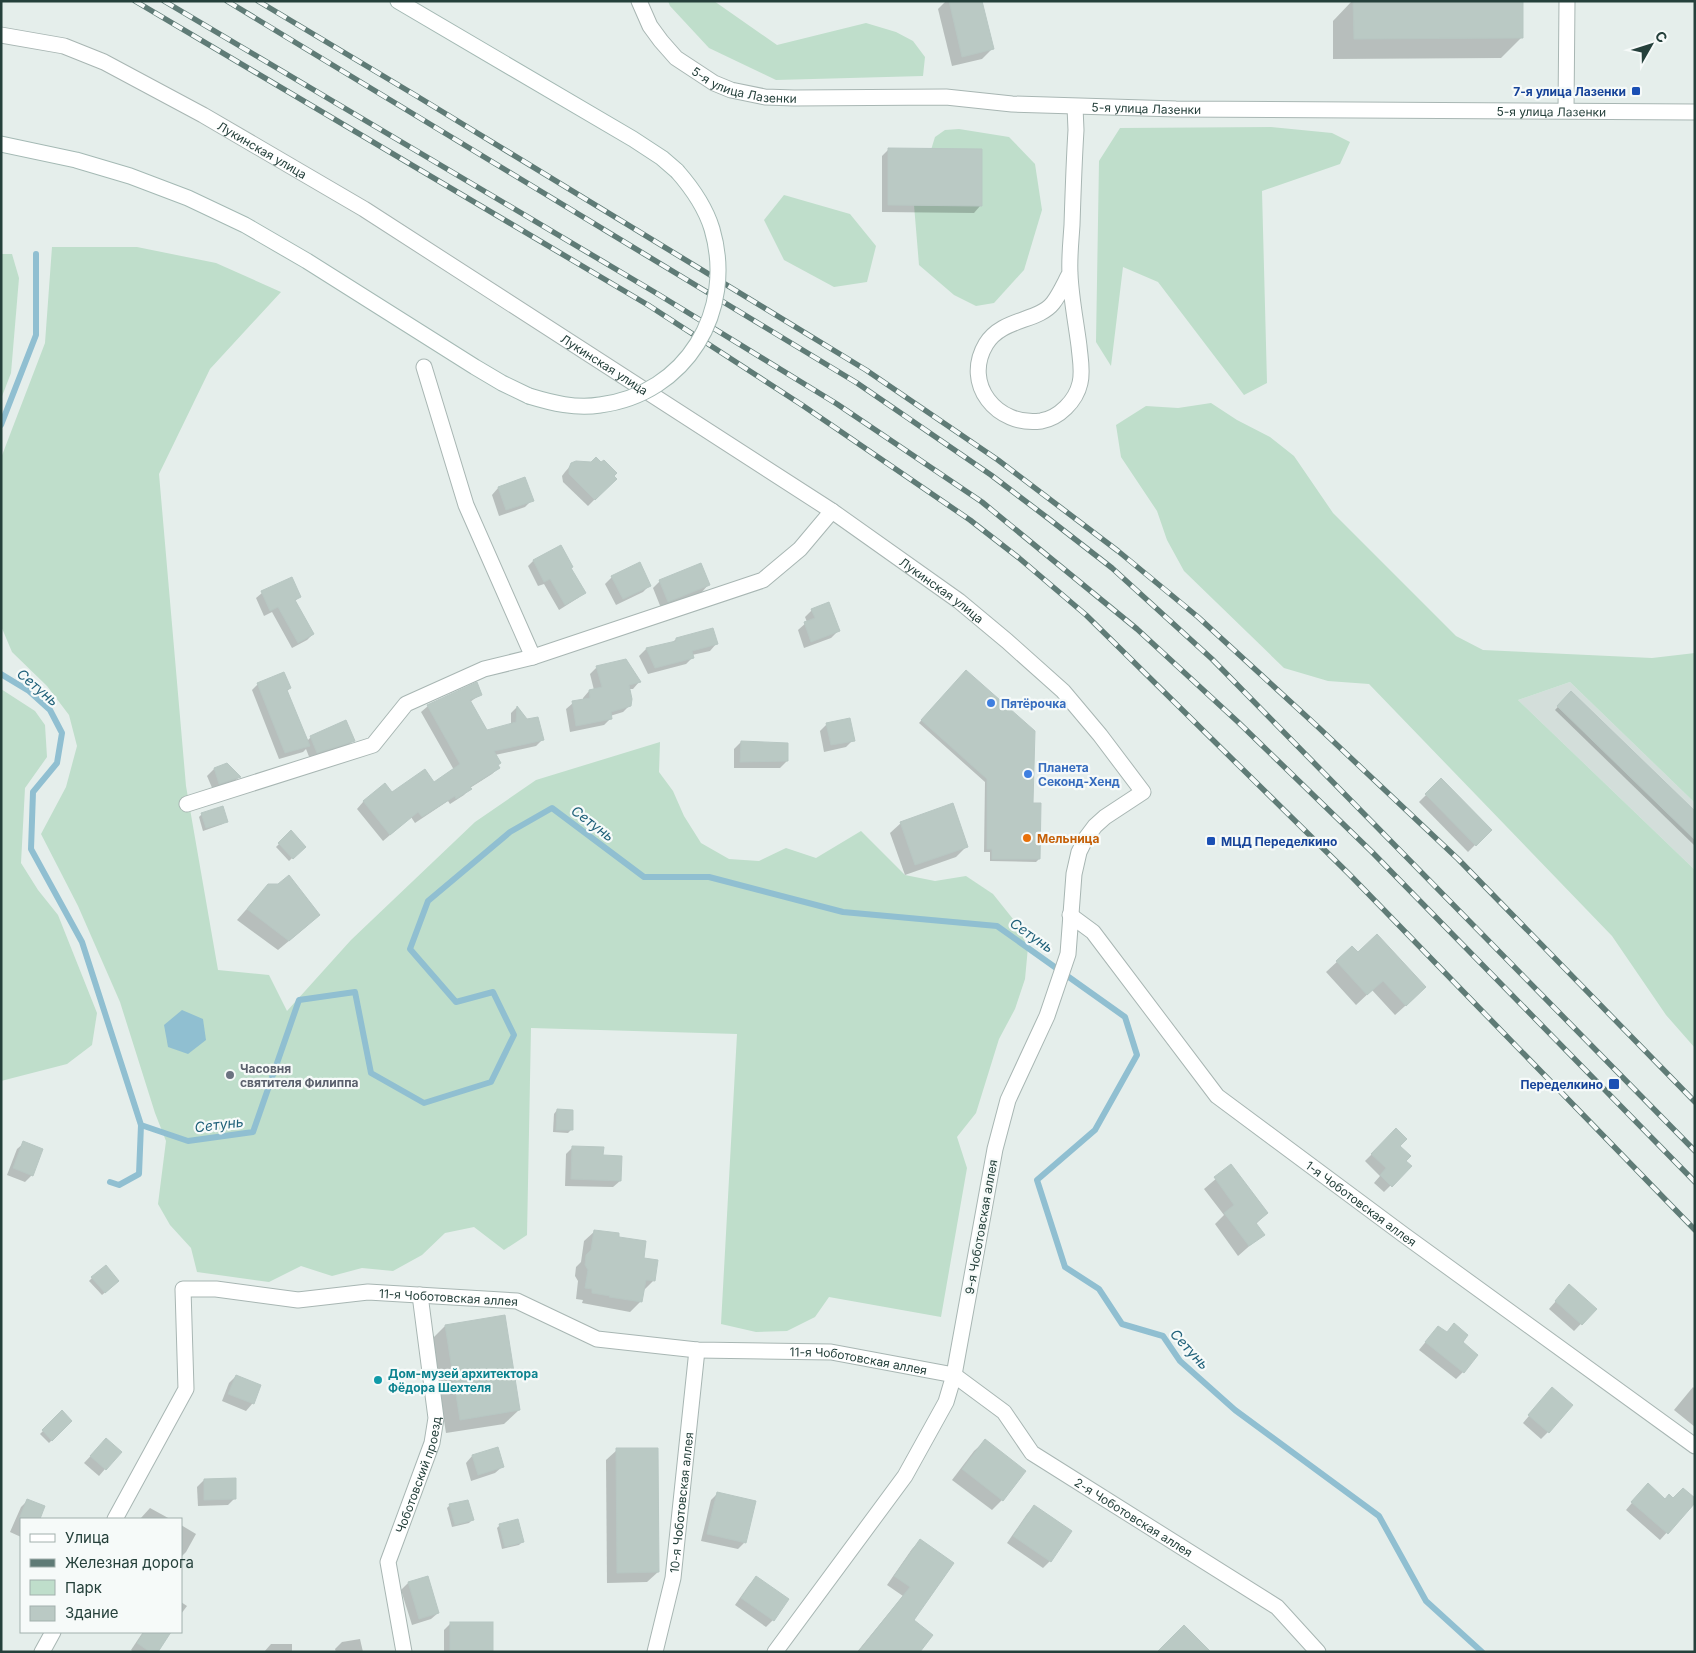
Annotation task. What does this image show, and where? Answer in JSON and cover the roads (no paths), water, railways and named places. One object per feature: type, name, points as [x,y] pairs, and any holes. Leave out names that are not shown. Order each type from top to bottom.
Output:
[{"type":"street","points":[[1,144],[76,160],[130,176],[188,198],[245,226],[307,261],[475,367],[529,396],[552,403],[599,406],[623,400],[645,391],[673,372],[686,360],[698,344],[709,322],[716,299],[717,251],[712,228],[703,206],[690,186],[662,158],[633,138],[398,1]]},
{"type":"street","name":"5-я улица Лазенки","points":[[639,1],[650,26],[676,58],[714,83],[731,90],[774,97],[946,97],[1012,104],[1176,109],[1695,112]]},
{"type":"street","points":[[1566,110],[1568,1]]},
{"type":"street","name":"Лукинская улица","points":[[1,35],[64,46],[104,62],[203,115],[364,209],[832,511],[959,601],[1008,641],[1063,692],[1100,735],[1143,792]]},
{"type":"street","points":[[1070,273],[1053,304],[1036,314],[999,330],[987,343],[980,359],[979,377],[984,394],[994,409],[1010,418],[1027,423],[1045,421],[1053,417],[1061,412],[1073,399],[1080,383],[1081,365],[1070,273],[1076,130],[1075,106]]},
{"type":"street","points":[[424,367],[466,505],[533,657]]},
{"type":"street","points":[[187,804],[374,745],[406,704],[484,669],[533,657],[763,580],[800,549],[832,511]]},
{"type":"street","name":"9-я Чоботовская аллея","points":[[775,1652],[905,1476],[946,1402],[954,1375],[994,1149],[1008,1100],[1047,1016],[1068,954],[1074,874],[1079,852],[1086,838],[1105,817],[1143,792]]},
{"type":"street","name":"1-я Чоботовская аллея","points":[[1070,915],[1092,932],[1217,1096],[1396,1229],[1695,1446]]},
{"type":"street","name":"11-я Чоботовская аллея","points":[[116,1518],[186,1389],[183,1289],[216,1289],[298,1300],[368,1292],[517,1301],[597,1339],[697,1350],[831,1352],[954,1375]]},
{"type":"street","name":"Чоботовский проезд","points":[[404,1652],[388,1562],[432,1443],[436,1418],[420,1295]]},
{"type":"street","name":"10-я Чоботовская аллея","points":[[655,1652],[673,1578],[697,1350]]},
{"type":"street","name":"2-я Чоботовская аллея","points":[[954,1375],[1004,1412],[1032,1453],[1277,1607],[1318,1652]]},
{"type":"street","points":[[42,1652],[52,1633]]},
{"type":"water","points":[[182,1010],[203,1019],[206,1040],[188,1054],[168,1047],[164,1025]]},
{"type":"waterway","name":"Сетунь","points":[[1,425],[36,335],[36,254]]},
{"type":"waterway","name":"Сетунь","points":[[1,674],[29,691],[50,710],[62,733],[57,763],[33,792],[31,849],[82,942],[141,1125],[188,1141],[253,1132],[299,1000],[355,992],[371,1073],[424,1103],[491,1082],[514,1035],[493,992],[456,1002],[410,949],[428,901],[510,832],[552,808],[644,877],[709,877],[843,912],[997,926],[1125,1017],[1137,1055],[1095,1130],[1037,1180],[1065,1267],[1099,1289],[1122,1324],[1163,1336],[1180,1361],[1235,1410],[1379,1516],[1426,1601],[1482,1652]]},
{"type":"waterway","points":[[110,1182],[119,1185],[139,1174],[141,1125]]},
{"type":"railway","points":[[135,1],[648,305],[802,405],[970,520],[1019,558],[1086,615],[1349,874],[1695,1230]]},
{"type":"railway","points":[[164,1],[656,293],[837,404],[982,502],[1137,629],[1238,722],[1372,852],[1695,1182]]},
{"type":"railway","points":[[227,1],[857,383],[991,475],[1112,568],[1212,659],[1695,1151]]},
{"type":"railway","points":[[258,1],[866,370],[998,460],[1118,551],[1198,617],[1458,859],[1695,1102]]},
{"type":"place","name":"7-я улица Лазенки","points":[[1636,91]]},
{"type":"place","name":"Пятёрочка","points":[[991,703]]},
{"type":"place","name":"Планета Секонд-Хенд","points":[[1028,774]]},
{"type":"place","name":"Мельница","points":[[1027,838]]},
{"type":"place","name":"МЦД Переделкино","points":[[1211,841]]},
{"type":"place","name":"Часовня святителя Филиппа","points":[[230,1075]]},
{"type":"place","name":"Переделкино","points":[[1614,1084]]},
{"type":"place","name":"Дом-музей архитектора Фёдора Шехтеля","points":[[378,1380]]}]
